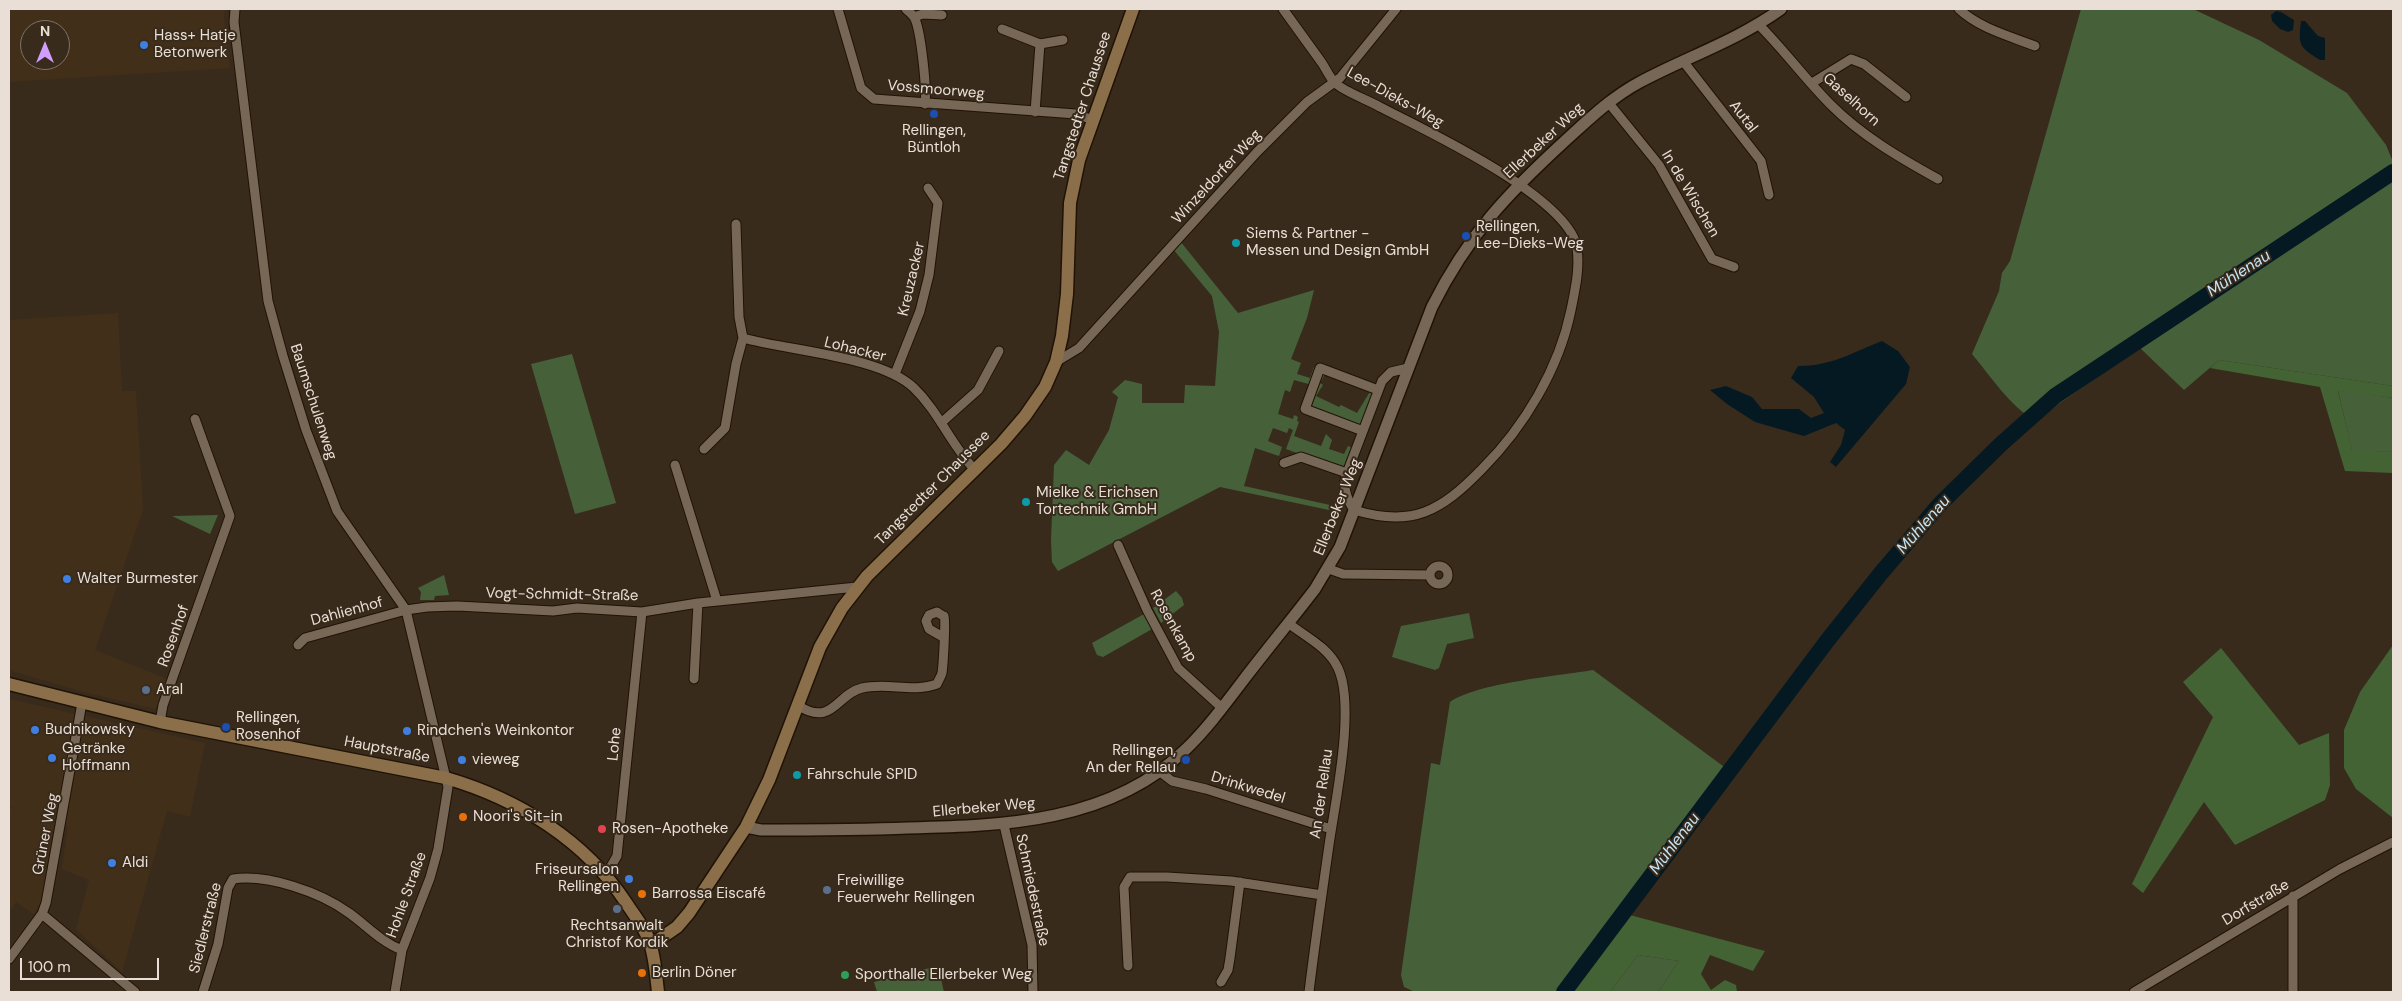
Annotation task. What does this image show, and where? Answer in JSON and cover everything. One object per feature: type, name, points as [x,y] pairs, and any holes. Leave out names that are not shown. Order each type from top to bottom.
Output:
[{"type":"main road","name":"Tangstedter Chaussee","points":[[651,945],[677,927],[689,913],[746,827],[769,780],[797,705],[829,629],[857,587],[975,470],[1036,402],[1056,362],[1065,315],[1070,203],[1079,160],[1133,9]]},
{"type":"main road","name":"Hauptstraße","points":[[9,684],[160,722],[446,778],[480,788],[525,810],[564,837],[603,872],[618,890],[645,930],[651,945],[658,992]]},
{"type":"street","name":"Baumschulenweg","points":[[235,9],[234,22],[268,301],[283,356],[306,430],[337,510],[406,610],[446,778]]},
{"type":"street","name":"Vossmoorweg","points":[[838,9],[861,88],[874,99],[1076,114],[1093,120]]},
{"type":"street","points":[[906,9],[914,17],[927,91],[925,104]]},
{"type":"street","name":"Lee-Dieks-Weg","points":[[1283,9],[1335,82],[1518,184],[1559,218],[1572,233],[1577,248],[1577,283],[1561,344],[1538,395],[1516,430],[1492,460],[1467,484],[1440,504],[1412,517],[1385,518],[1354,510]]},
{"type":"street","name":"Winzeldorfer Weg","points":[[1056,362],[1079,348],[1257,152],[1308,102],[1335,82],[1396,9]]},
{"type":"street","name":"Ellerbeker Weg","points":[[746,827],[761,830],[821,830],[1004,824],[1053,816],[1091,806],[1118,795],[1159,771],[1184,752],[1222,708],[1328,569],[1340,547],[1432,307],[1450,272],[1487,219],[1518,184],[1608,102],[1639,82],[1758,25],[1781,9]]},
{"type":"street","points":[[1959,9],[1967,17],[1987,27],[2035,46]]},
{"type":"street","points":[[914,17],[923,14],[942,15]]},
{"type":"street","name":"Gaselhorn","points":[[1758,25],[1831,105],[1853,124],[1895,155],[1938,178]]},
{"type":"street","points":[[1002,29],[1040,44],[1063,40]]},
{"type":"street","points":[[1035,112],[1040,44]]},
{"type":"street","points":[[1812,83],[1851,59],[1864,64],[1906,97]]},
{"type":"street","name":"Autal","points":[[1683,62],[1761,161],[1769,195]]},
{"type":"street","name":"In de Wischen","points":[[1608,102],[1659,164],[1712,259],[1734,267]]},
{"type":"street","name":"Kreuzacker","points":[[895,374],[920,311],[929,275],[938,203],[928,188]]},
{"type":"street","points":[[704,449],[725,428],[736,364],[743,338],[739,317],[736,224]]},
{"type":"street","name":"Lohacker","points":[[743,338],[863,363],[895,374],[912,386],[926,401],[958,452],[975,470]]},
{"type":"street","points":[[941,423],[978,390],[999,351]]},
{"type":"street","points":[[1363,431],[1305,409],[1320,368],[1378,390]]},
{"type":"street","points":[[1354,510],[1346,495],[1344,484],[1378,390],[1386,375],[1408,368]]},
{"type":"street","name":"Rosenhof","points":[[160,722],[163,705],[230,516],[196,420]]},
{"type":"street","points":[[1284,463],[1301,457],[1347,473]]},
{"type":"street","points":[[675,465],[716,601]]},
{"type":"street","name":"Rosenkamp","points":[[1118,545],[1147,610],[1178,668],[1222,708]]},
{"type":"street","points":[[1328,569],[1343,574],[1430,575]]},
{"type":"street","name":"Vogt-Schmidt-Straße","points":[[406,610],[458,606],[530,610],[577,608],[642,612],[698,603],[857,587]]},
{"type":"street","points":[[694,679],[698,603]]},
{"type":"street","name":"Dahlienhof","points":[[298,645],[305,638],[406,610]]},
{"type":"street","name":"Lohe","points":[[603,872],[610,868],[617,856],[642,612]]},
{"type":"street","name":"An der Rellau","points":[[1288,623],[1324,648],[1333,658],[1339,670],[1344,688],[1343,735],[1309,992]]},
{"type":"street","points":[[797,705],[810,712],[822,713],[834,709],[861,688],[886,686],[927,688],[936,684],[941,675],[944,660],[943,637]]},
{"type":"street","name":"Grüner Weg","points":[[9,959],[42,914],[46,903],[82,703]]},
{"type":"street","name":"Drinkwedel","points":[[1159,771],[1172,781],[1224,795],[1331,829]]},
{"type":"street","name":"Hohle Straße","points":[[396,992],[402,950],[430,878],[438,848],[448,794],[446,778]]},
{"type":"street","name":"Schmiedestraße","points":[[1004,824],[1032,944],[1033,992]]},
{"type":"street","name":"Dorfstraße","points":[[2134,992],[2293,896],[2393,842]]},
{"type":"street","points":[[1128,966],[1124,887],[1130,878],[1167,877],[1240,882],[1322,895]]},
{"type":"street","name":"Siedlerstraße","points":[[203,992],[218,944],[228,888],[233,879],[251,878],[303,889],[320,896],[336,904],[375,934],[402,950]]},
{"type":"street","points":[[1221,982],[1228,970],[1240,882]]},
{"type":"street","points":[[2293,896],[2293,992]]},
{"type":"street","points":[[42,914],[135,992]]},
{"type":"shaded area","name":"Hass+ Hatje Betonwerk","points":[[9,9],[225,9],[224,18],[230,68],[9,82]]},
{"type":"shaded area","points":[[118,313],[122,391],[136,391],[143,510],[95,650],[167,679],[156,709],[84,692],[12,671],[9,667],[9,320]]},
{"type":"shaded area","points":[[9,699],[205,743],[190,817],[167,811],[122,972],[76,929],[89,880],[62,869],[68,826],[55,822],[44,898],[34,914],[16,902],[9,912],[9,807],[19,810],[9,806]]},
{"type":"green space","points":[[2081,9],[2193,9],[2259,40],[2347,93],[2386,145],[2393,162],[2393,386],[2219,360],[2184,390],[2140,348],[2035,420],[2026,415],[2009,400],[1972,354],[1999,291],[2002,273],[2010,261]]},
{"type":"green space","points":[[1180,241],[1238,313],[1314,290],[1307,318],[1291,359],[1301,363],[1297,374],[1310,378],[1314,367],[1318,369],[1312,385],[1294,380],[1290,392],[1285,390],[1278,414],[1293,419],[1294,415],[1298,417],[1297,421],[1299,422],[1294,436],[1321,446],[1326,434],[1332,440],[1329,449],[1344,454],[1348,446],[1353,448],[1346,466],[1340,469],[1286,449],[1293,430],[1289,428],[1287,433],[1273,428],[1268,441],[1282,447],[1279,456],[1255,448],[1244,486],[1330,505],[1329,510],[1220,487],[1058,571],[1052,562],[1051,540],[1054,465],[1066,450],[1089,465],[1109,430],[1118,397],[1112,392],[1125,380],[1142,384],[1142,403],[1184,403],[1185,385],[1215,386],[1219,332],[1212,296],[1173,249]]},
{"type":"green space","points":[[572,354],[616,503],[575,514],[531,364]]},
{"type":"green space","points":[[2219,360],[2393,386],[2393,398],[2338,391],[2352,450],[2393,452],[2393,473],[2345,471],[2320,387],[2210,368]]},
{"type":"green space","points":[[1324,373],[1320,383],[1323,385],[1316,396],[1339,407],[1341,405],[1357,413],[1371,390],[1373,393],[1362,425],[1359,426],[1309,407]]},
{"type":"green space","points":[[2338,390],[2393,398],[2393,452],[2352,451]]},
{"type":"green space","points":[[218,515],[210,534],[172,516]]},
{"type":"green space","points":[[444,575],[449,595],[435,596],[434,600],[420,600],[421,592],[418,588]]},
{"type":"green space","points":[[1176,591],[1182,598],[1184,605],[1161,623],[1153,608]]},
{"type":"green space","points":[[1469,613],[1474,638],[1447,644],[1439,668],[1435,670],[1392,657],[1401,626]]},
{"type":"green space","points":[[1144,614],[1152,629],[1103,657],[1097,655],[1092,643]]},
{"type":"green space","points":[[2393,645],[2393,818],[2356,789],[2344,768],[2344,730],[2360,692]]},
{"type":"green space","points":[[2221,648],[2299,745],[2329,733],[2330,785],[2325,800],[2235,845],[2204,802],[2143,893],[2132,884],[2213,717],[2183,682]]},
{"type":"green space","points":[[1593,670],[1727,769],[1557,992],[1415,992],[1404,987],[1401,975],[1431,763],[1440,765],[1450,702],[1462,695],[1498,685]]},
{"type":"green space","points":[[1626,914],[1765,951],[1753,971],[1710,955],[1701,974],[1711,990],[1725,980],[1736,985],[1737,992],[1658,992],[1679,961],[1638,955],[1610,992],[1568,992]]},
{"type":"green space","points":[[1638,955],[1679,961],[1658,992],[1610,992]]},
{"type":"green space","points":[[938,966],[944,992],[877,992],[874,982]]},
{"type":"water","points":[[2276,11],[2294,20],[2293,30],[2288,32],[2280,29],[2272,21],[2271,15]]},
{"type":"water","points":[[2301,21],[2305,21],[2318,36],[2325,38],[2325,60],[2320,60],[2313,56],[2302,45],[2300,40]]},
{"type":"water","points":[[1882,341],[1898,351],[1910,367],[1906,384],[1836,467],[1830,462],[1841,445],[1845,430],[1836,423],[1804,436],[1755,422],[1727,404],[1710,390],[1726,386],[1752,397],[1762,409],[1799,409],[1811,418],[1824,413],[1814,397],[1791,378],[1798,366],[1821,364]]},
{"type":"waterway","name":"Mühlenau","points":[[1564,992],[1827,641],[1881,573],[1940,504],[2000,445],[2055,396],[2393,172]]},
{"type":"place","name":"Hass+ Hatje Betonwerk","points":[[144,45]]},
{"type":"place","name":"Rellingen, Büntloh","points":[[934,114]]},
{"type":"place","name":"Rellingen, Lee-Dieks-Weg","points":[[1466,236]]},
{"type":"place","name":"Siems & Partner - Messen und Design GmbH","points":[[1236,243]]},
{"type":"place","name":"Mielke & Erichsen Tortechnik GmbH","points":[[1026,502]]},
{"type":"place","name":"Walter Burmester","points":[[67,579]]},
{"type":"place","name":"Aral","points":[[146,690]]},
{"type":"place","name":"Rellingen, Rosenhof","points":[[226,727]]},
{"type":"place","name":"Budnikowsky","points":[[35,730]]},
{"type":"place","name":"Rindchen's Weinkontor","points":[[407,731]]},
{"type":"place","name":"Getränke Hoffmann","points":[[52,758]]},
{"type":"place","name":"vieweg","points":[[462,760]]},
{"type":"place","name":"Rellingen, An der Rellau","points":[[1186,760]]},
{"type":"place","name":"Fahrschule SPID","points":[[797,775]]},
{"type":"place","name":"Noori's Sit-in","points":[[463,817]]},
{"type":"place","name":"Rosen-Apotheke","points":[[602,829]]},
{"type":"place","name":"Aldi","points":[[112,863]]},
{"type":"place","name":"Friseursalon Rellingen","points":[[629,879]]},
{"type":"place","name":"Freiwillige Feuerwehr Rellingen","points":[[827,890]]},
{"type":"place","name":"Barrossa Eiscafé","points":[[642,894]]},
{"type":"place","name":"Rechtsanwalt Christof Kordik","points":[[617,909]]},
{"type":"place","name":"Berlin Döner","points":[[642,973]]},
{"type":"place","name":"Sporthalle Ellerbeker Weg","points":[[845,975]]}]
